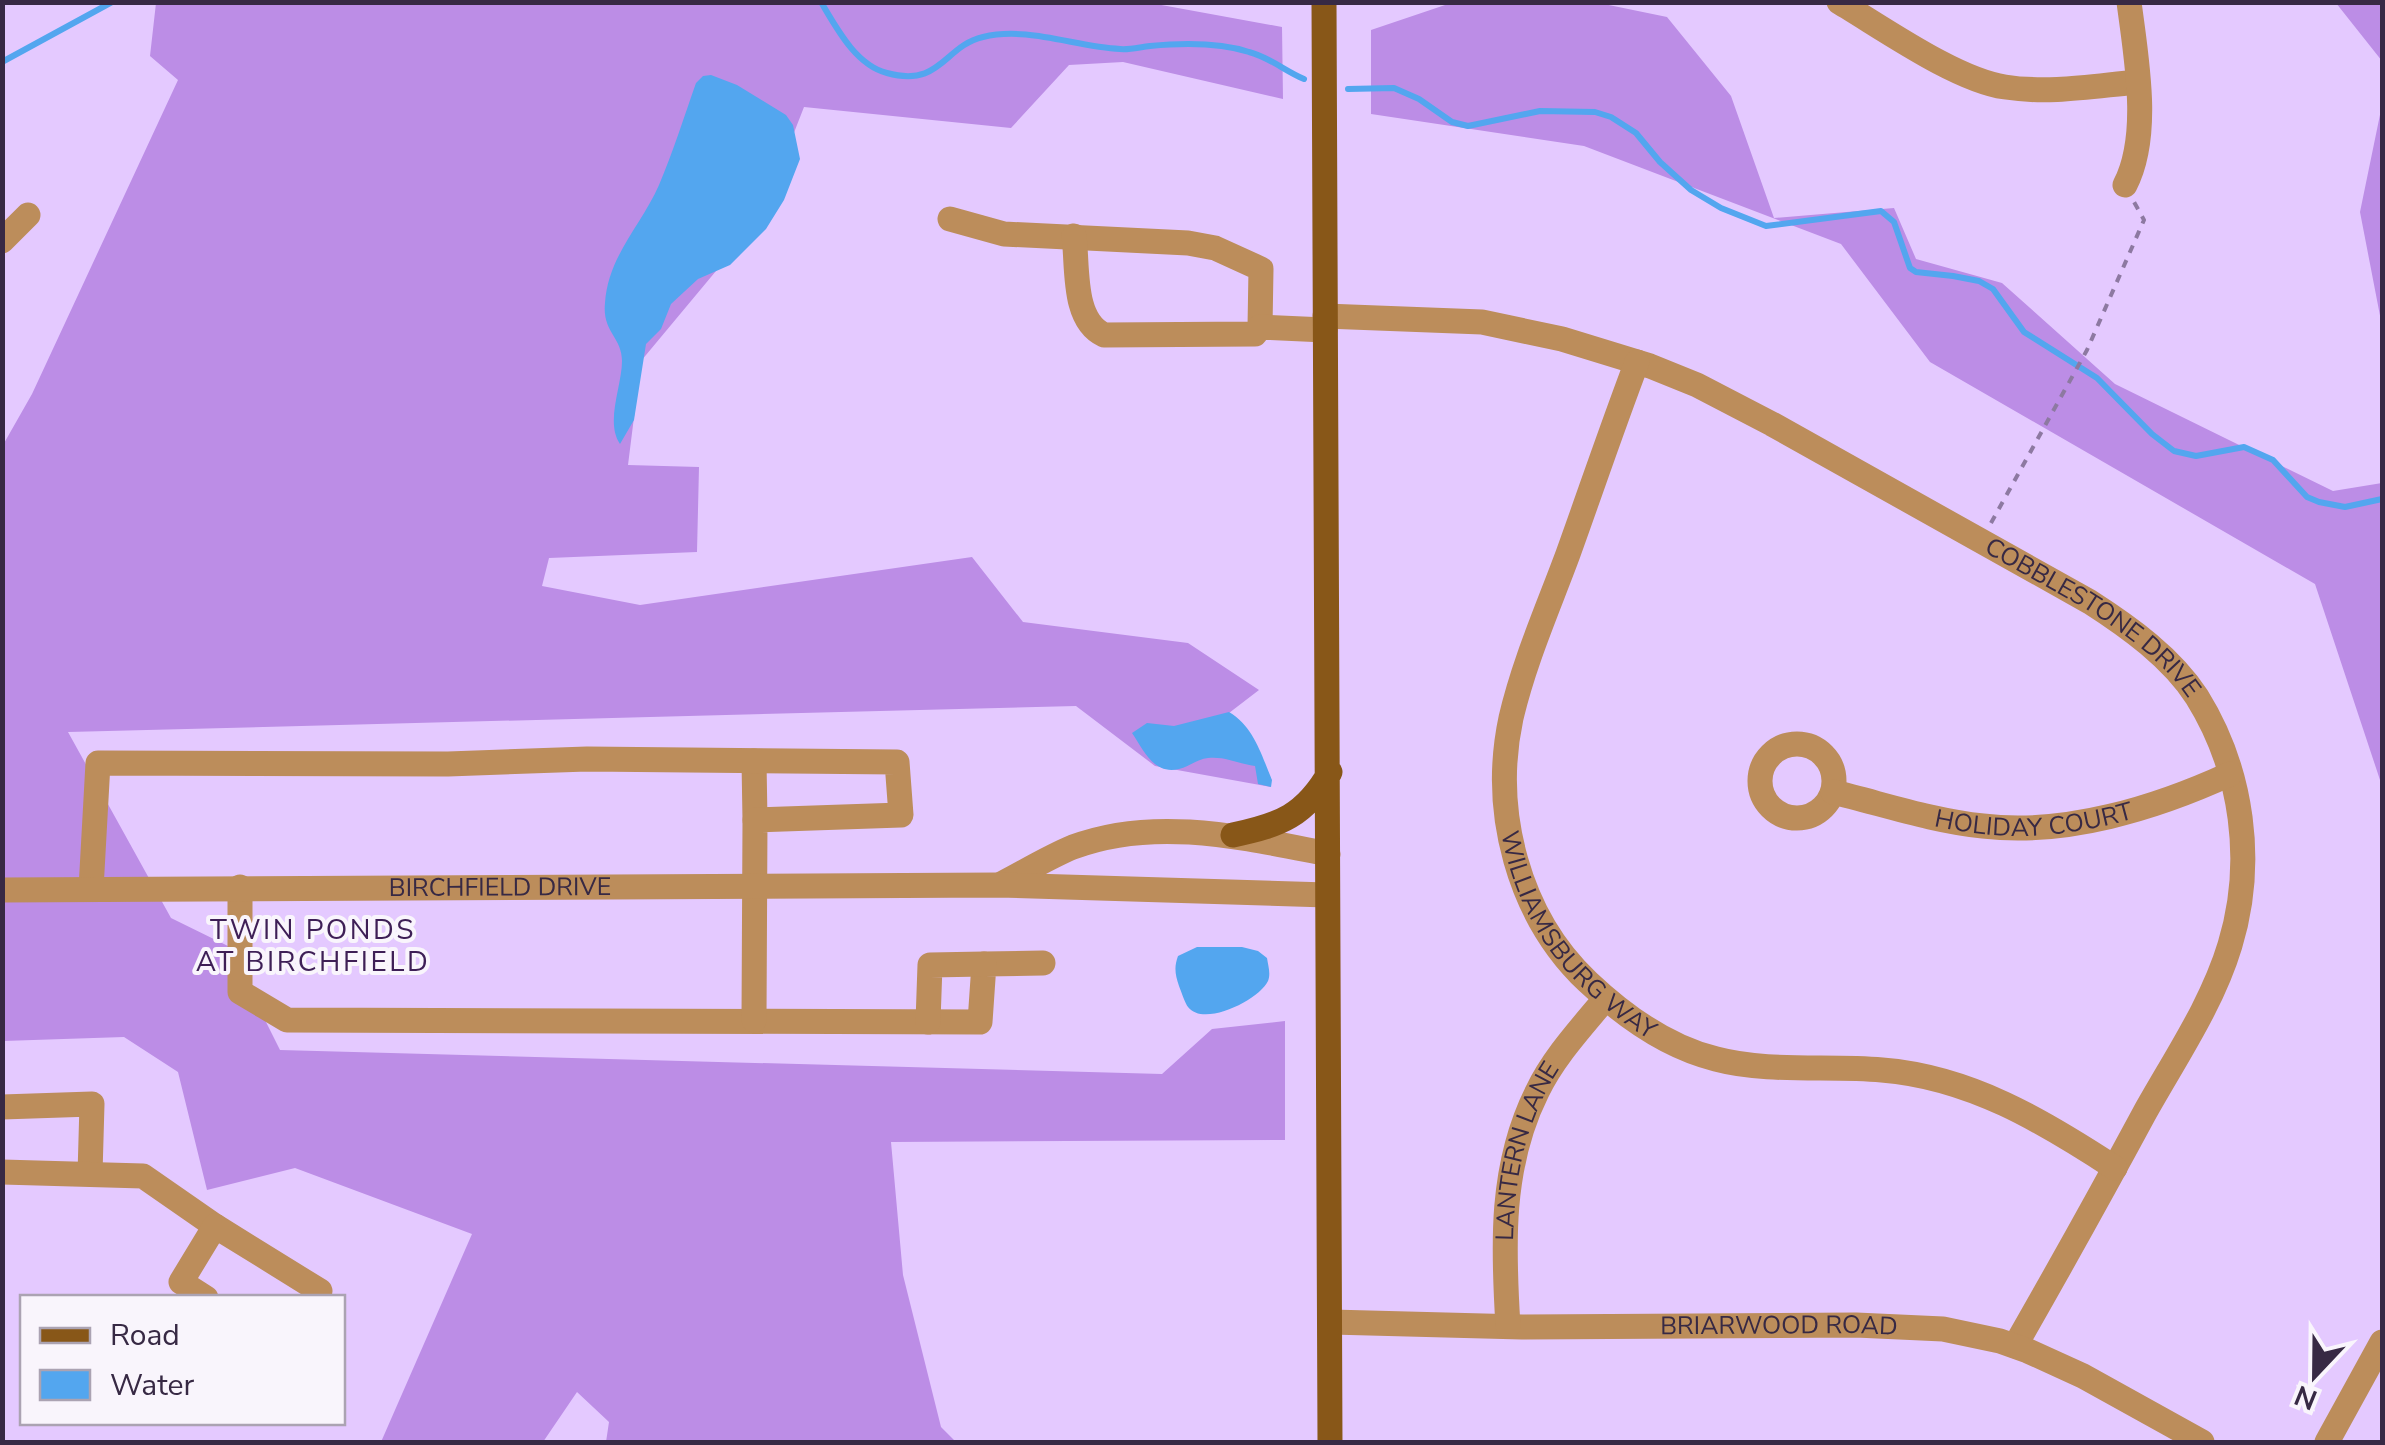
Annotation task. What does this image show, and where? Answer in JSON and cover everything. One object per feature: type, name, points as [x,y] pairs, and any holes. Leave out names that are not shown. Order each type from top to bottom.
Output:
[{"type":"main road","points":[[1324,2],[1330,1442]]},
{"type":"main road","points":[[1233,836],[1270,827],[1300,812],[1330,772]]},
{"type":"street","points":[[1839,2],[1953,68],[2001,87],[2046,90],[2137,82]]},
{"type":"street","points":[[2125,185],[2137,156],[2137,82],[2130,2]]},
{"type":"street","points":[[2,241],[28,214]]},
{"type":"street","points":[[950,219],[1004,234],[1188,243],[1215,248],[1262,269],[1260,327]]},
{"type":"street","name":"COBBLESTONE DRIVE","points":[[1074,236],[1082,313],[1094,331],[1104,335],[1255,334],[1260,327],[1325,323],[1482,322],[1548,336],[1636,362],[1712,393],[2090,602],[2158,654],[2196,696],[2237,797],[2244,886],[2230,946],[2202,1008],[2015,1346]]},
{"type":"street","name":"WILLIAMSBURG WAY","points":[[1636,362],[1528,660],[1512,716],[1504,774],[1509,830],[1529,896],[1561,953],[1605,998],[1673,1043],[1720,1061],[1903,1072],[1950,1082],[2031,1116],[2115,1168]]},
{"type":"street","points":[[754,761],[754,1020]]},
{"type":"street","points":[[91,889],[98,762],[898,762],[900,816],[755,820]]},
{"type":"street","name":"HOLIDAY COURT","points":[[1833,792],[1984,827],[2036,827],[2087,820],[2156,802],[2230,774]]},
{"type":"street","name":"BIRCHFIELD DRIVE","points":[[999,885],[1074,847],[1139,833],[1213,832],[1328,854]]},
{"type":"street","name":"BIRCHFIELD DRIVE","points":[[2,890],[753,884],[999,885],[1327,895]]},
{"type":"street","points":[[240,887],[240,992],[288,1020],[980,1022],[984,964]]},
{"type":"street","points":[[928,1022],[930,965],[1043,963]]},
{"type":"street","name":"LANTERN LANE","points":[[1508,1326],[1505,1227],[1508,1180],[1520,1133],[1548,1072],[1605,998]]},
{"type":"street","points":[[2,1106],[92,1104],[90,1174]]},
{"type":"street","points":[[2,1172],[143,1176],[320,1291],[318,1295]]},
{"type":"street","points":[[201,1295],[181,1282],[216,1226]]},
{"type":"street","name":"BRIARWOOD ROAD","points":[[1331,1322],[1914,1326],[1972,1334],[2015,1346],[2082,1376],[2202,1442]]},
{"type":"street","points":[[2327,1442],[2382,1342]]},
{"type":"path","points":[[1980,541],[2087,350],[2144,220],[2125,185]]},
{"type":"shaded area","points":[[1145,2],[1282,27],[1283,99],[1123,62],[1069,65],[1011,128],[804,107],[761,217],[641,361],[628,465],[699,467],[697,552],[549,558],[542,586],[640,605],[972,557],[1023,622],[1188,643],[1259,690],[1229,713],[1271,787],[1155,766],[1076,706],[68,732],[171,918],[228,946],[280,1050],[1162,1074],[1212,1029],[1285,1021],[1285,1140],[891,1142],[903,1275],[941,1427],[956,1442],[606,1442],[609,1422],[577,1392],[543,1442],[381,1442],[472,1234],[295,1168],[207,1190],[178,1072],[124,1037],[3,1041],[3,445],[32,394],[178,80],[150,56],[156,3]]},
{"type":"shaded area","points":[[1451,3],[1599,3],[1667,17],[1731,96],[1774,218],[1894,208],[1916,259],[2002,283],[2115,384],[2333,491],[2382,483],[2382,786],[2315,584],[1930,362],[1841,244],[1584,146],[1371,114],[1371,30]]},
{"type":"shaded area","points":[[2336,3],[2382,3],[2382,61]]},
{"type":"shaded area","points":[[2382,105],[2382,326],[2360,212]]},
{"type":"water","points":[[711,75],[737,85],[786,115],[793,125],[800,159],[784,200],[766,229],[730,265],[698,279],[671,304],[661,329],[646,344],[634,420],[620,444],[614,415],[622,361],[606,321],[607,286],[619,256],[659,185],[696,83]]},
{"type":"water","points":[[1229,712],[1245,725],[1256,742],[1272,780],[1271,787],[1258,784],[1255,766],[1226,759],[1208,758],[1179,769],[1163,768],[1151,760],[1132,733],[1147,723],[1174,726]]},
{"type":"water","points":[[1197,947],[1258,951],[1267,958],[1268,981],[1254,996],[1231,1009],[1196,1013],[1186,1003],[1176,967],[1178,956]]},
{"type":"waterway","points":[[2,62],[112,2]]},
{"type":"waterway","points":[[821,2],[848,45],[866,62],[887,73],[905,76],[931,71],[959,49],[983,37],[1017,34],[1120,49],[1187,44],[1225,46],[1256,54],[1304,79]]},
{"type":"waterway","points":[[1348,89],[1394,88],[1419,99],[1452,122],[1468,126],[1540,111],[1595,112],[1611,117],[1636,133],[1691,190],[1721,208],[1766,226],[1881,211],[1894,222],[1910,268],[1979,281],[1993,289],[2024,332],[2097,378],[2174,451],[2196,456],[2244,447],[2273,460],[2307,497],[2319,502],[2345,507],[2382,499]]},
{"type":"district","name":"TWIN PONDS AT BIRCHFIELD","points":[[313,946]]}]
